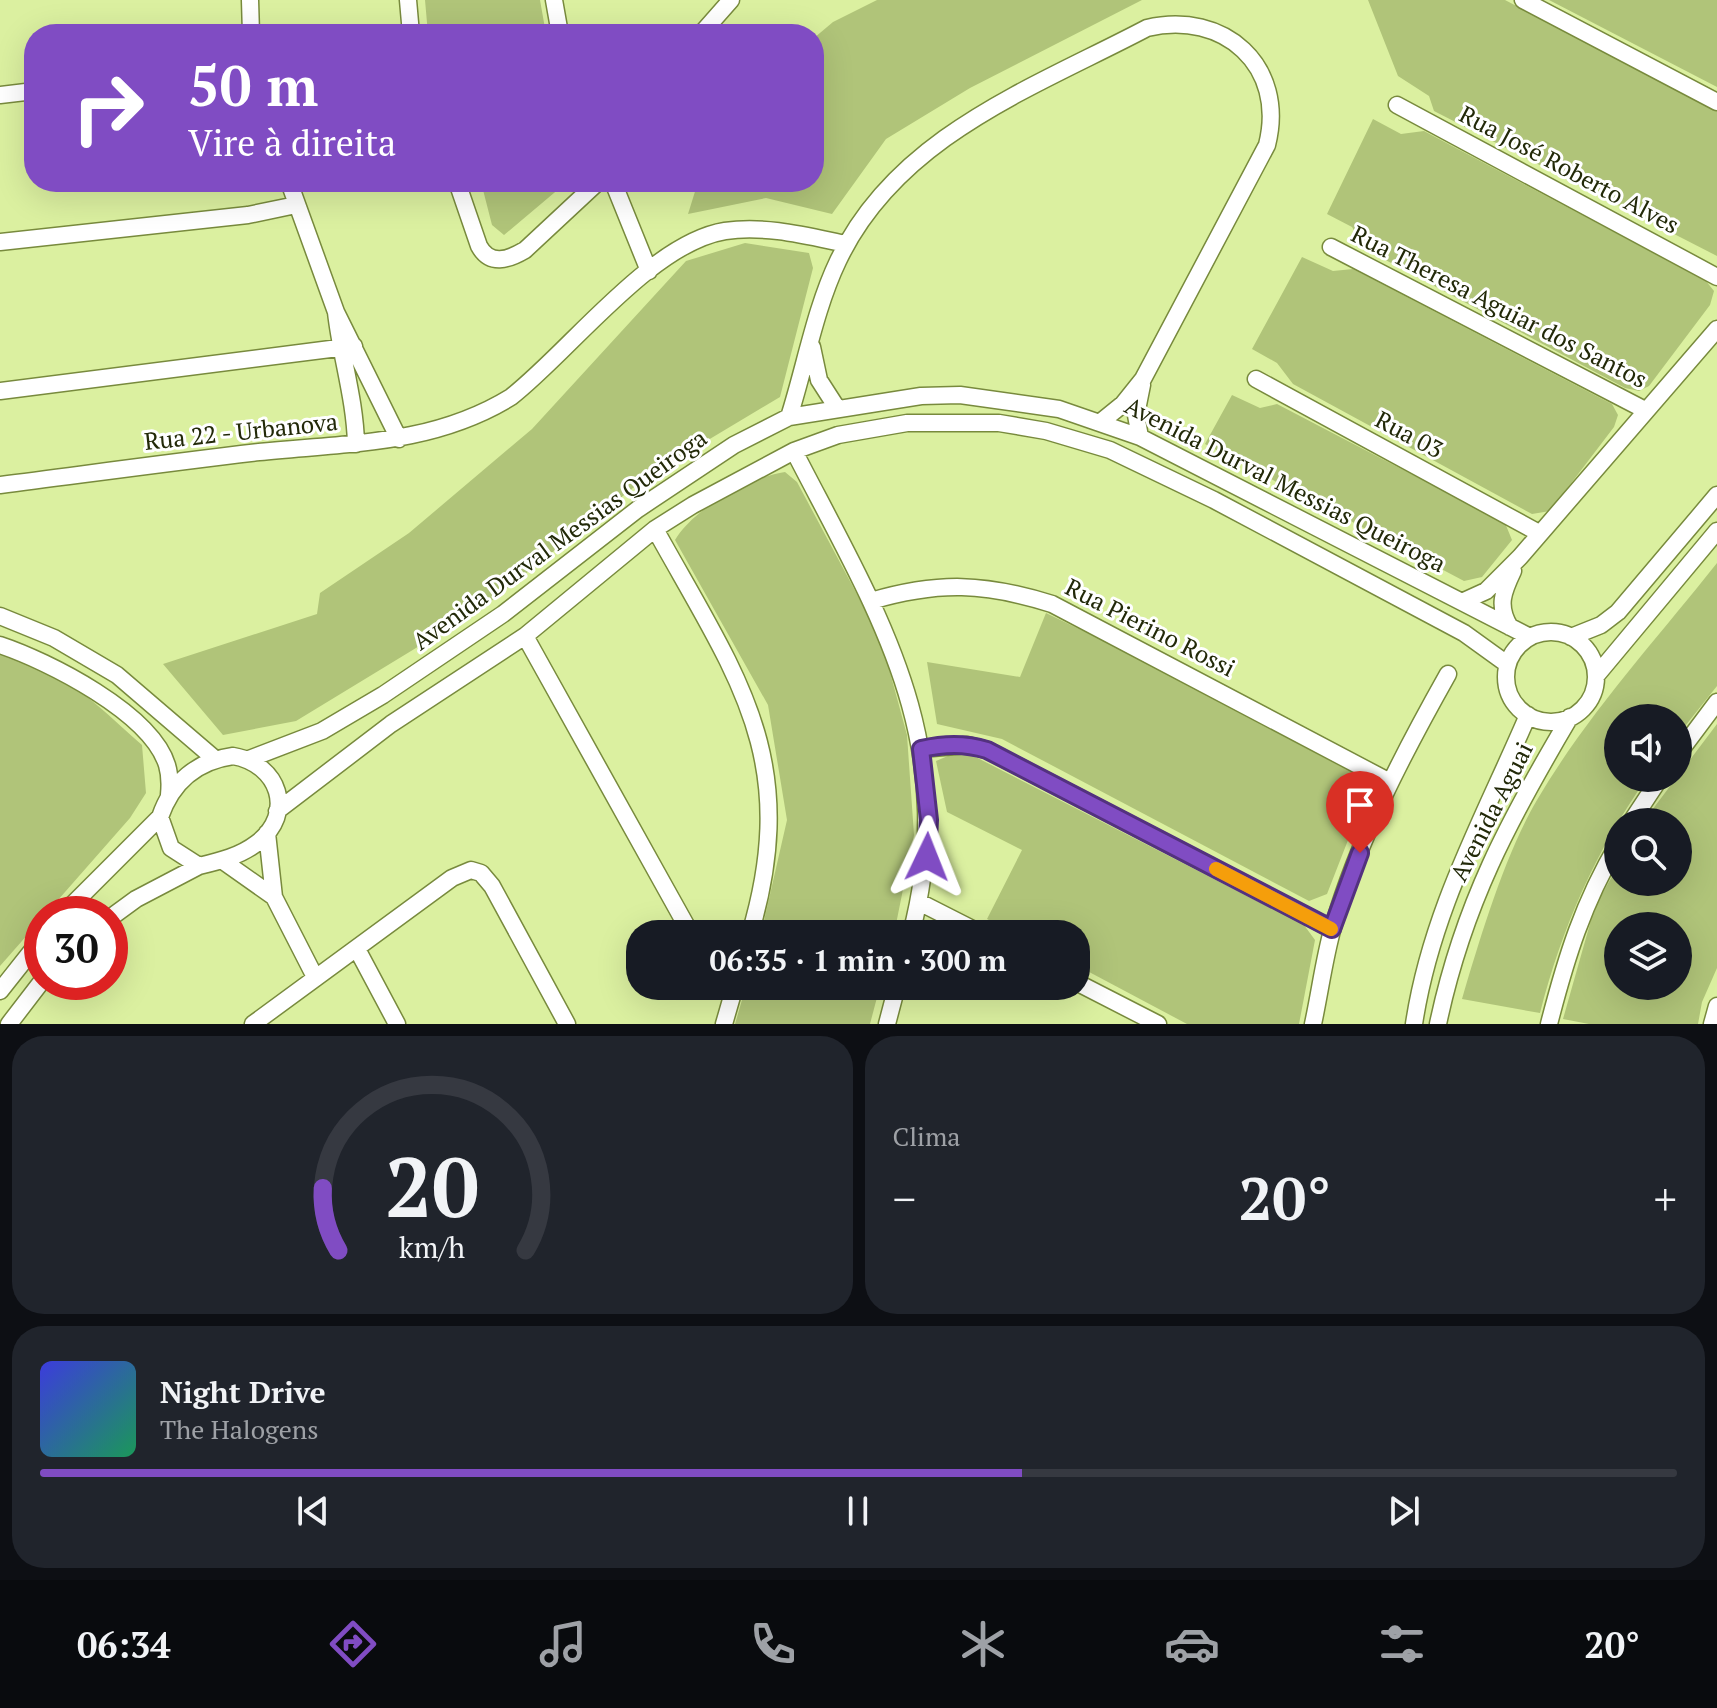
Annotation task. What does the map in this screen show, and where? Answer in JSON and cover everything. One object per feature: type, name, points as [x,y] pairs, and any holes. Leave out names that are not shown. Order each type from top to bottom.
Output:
[{"type":"street","points":[[250,0],[251,24]]},
{"type":"street","points":[[408,0],[410,24]]},
{"type":"street","points":[[554,0],[558,24]]},
{"type":"street","points":[[707,24],[717,6],[731,0]]},
{"type":"street","points":[[1523,0],[1717,102]]},
{"type":"street","points":[[789,417],[836,265],[846,244],[906,167],[972,119],[1147,28],[1170,23],[1208,27],[1228,38],[1255,62],[1268,91],[1270,135],[1143,379],[1123,404],[1102,421]]},
{"type":"street","points":[[0,95],[24,92]]},
{"type":"street","name":"Rua José Roberto Alves","points":[[1397,105],[1717,277]]},
{"type":"street","points":[[292,192],[347,348],[356,444]]},
{"type":"street","points":[[461,192],[484,254],[497,260],[513,257],[525,250],[587,192]]},
{"type":"street","points":[[617,192],[649,271]]},
{"type":"street","points":[[0,242],[248,215],[296,205]]},
{"type":"street","name":"Rua 22 - Urbanova","points":[[0,485],[260,452],[399,439],[450,428],[484,414],[529,383],[649,271],[684,246],[725,231],[788,232],[846,244]]},
{"type":"street","name":"Rua Theresa Aguiar dos Santos","points":[[1331,247],[1645,410]]},
{"type":"street","points":[[1464,601],[1486,591],[1520,557],[1717,329]]},
{"type":"street","points":[[811,345],[819,380],[837,408]]},
{"type":"street","points":[[0,391],[347,348]]},
{"type":"street","points":[[347,348],[399,439]]},
{"type":"street","points":[[1140,437],[1136,415],[1143,379]]},
{"type":"street","name":"Rua 03","points":[[1256,379],[1539,533]]},
{"type":"street","name":"Avenida Durval Messias Queiroga","points":[[249,759],[322,731],[383,695],[503,614],[638,509],[734,445],[789,417],[921,396],[960,395],[1059,409],[1102,421],[1140,437],[1530,637]]},
{"type":"street","name":"Avenida Durval Messias Queiroga","points":[[277,811],[391,724],[525,636],[655,529],[747,473],[794,451],[868,428],[951,421],[1046,431],[1110,450],[1214,500],[1464,633],[1507,664]]},
{"type":"street","points":[[794,451],[871,601],[900,669],[921,749],[929,820],[914,920]]},
{"type":"street","points":[[1571,637],[1601,625],[1618,612],[1717,495]]},
{"type":"street","points":[[655,529],[741,685],[760,739],[768,792],[769,841],[754,920]]},
{"type":"street","points":[[1596,676],[1589,653],[1571,637],[1543,632],[1516,648],[1507,664],[1509,693],[1528,715],[1541,721],[1570,717],[1589,701],[1596,676],[1717,531]]},
{"type":"street","points":[[1511,628],[1501,610],[1501,600],[1520,557]]},
{"type":"street","name":"Rua Pierino Rossi","points":[[871,601],[911,589],[950,585],[1015,593],[1052,604],[1312,737],[1390,782]]},
{"type":"street","points":[[0,616],[54,638],[117,675],[215,759]]},
{"type":"street","points":[[525,636],[683,920]]},
{"type":"street","points":[[0,645],[35,659],[85,686],[126,716],[153,742],[167,763],[169,795]]},
{"type":"street","points":[[1313,1024],[1332,929],[1390,782],[1448,674]]},
{"type":"street","points":[[1692,735],[1717,702]]},
{"type":"street","name":"Avenida Aguai","points":[[1414,1024],[1440,915],[1462,856],[1528,715]]},
{"type":"street","name":"Avenida Aguai","points":[[1438,1024],[1454,957],[1480,883],[1515,811],[1570,717]]},
{"type":"street","points":[[921,749],[967,745],[987,750],[1332,929]]},
{"type":"street","points":[[81,896],[160,817],[169,795],[198,766],[215,759],[249,759],[269,773],[278,799],[277,811],[267,833],[257,843],[223,861],[199,866],[128,905]]},
{"type":"street","points":[[160,817],[163,833],[171,848],[199,866]]},
{"type":"street","points":[[267,833],[274,897],[315,977]]},
{"type":"street","points":[[223,861],[274,897]]},
{"type":"street","points":[[1549,1024],[1570,944],[1604,868]]},
{"type":"street","points":[[253,1024],[452,878],[471,870],[487,879],[567,1024]]},
{"type":"street","points":[[919,902],[954,920]]},
{"type":"street","points":[[357,949],[397,1024]]},
{"type":"street","points":[[0,991],[24,961]]},
{"type":"street","points":[[1090,989],[1158,1024]]},
{"type":"street","points":[[9,1024],[27,1000]]},
{"type":"street","points":[[724,1024],[731,1000]]},
{"type":"street","points":[[887,1024],[893,1000]]},
{"type":"street","points":[[1712,1024],[1717,1006]]},
{"type":"green space","points":[[425,0],[540,0],[544,24],[427,24]]},
{"type":"green space","points":[[877,0],[1142,0],[970,88],[886,139],[832,214],[766,198],[688,214],[695,192],[824,192],[824,30]]},
{"type":"green space","points":[[1368,0],[1505,0],[1717,111],[1717,256],[1434,111],[1429,96],[1398,76]]},
{"type":"green space","points":[[1549,0],[1717,0],[1717,87]]},
{"type":"green space","points":[[1373,119],[1401,134],[1424,131],[1706,281],[1714,291],[1710,305],[1649,386],[1639,391],[1625,388],[1365,249],[1352,227],[1327,214]]},
{"type":"green space","points":[[484,192],[555,192],[504,235],[492,225]]},
{"type":"green space","points":[[745,243],[809,253],[813,268],[780,397],[648,476],[485,606],[296,721],[223,735],[163,664],[317,614],[320,593],[409,533],[532,429],[686,261]]},
{"type":"green space","points":[[1302,257],[1333,271],[1353,269],[1612,404],[1618,415],[1614,427],[1550,511],[1532,514],[1293,384],[1277,363],[1252,349]]},
{"type":"green space","points":[[1232,395],[1260,408],[1277,404],[1505,523],[1512,540],[1482,577],[1464,581],[1205,444]]},
{"type":"green space","points":[[785,472],[797,482],[881,639],[907,735],[914,835],[897,920],[764,920],[787,820],[768,705],[675,540],[683,528],[708,506],[771,475]]},
{"type":"green space","points":[[1717,563],[1717,686],[1692,717],[1692,704],[1604,704],[1604,792],[1638,792],[1627,808],[1604,808],[1604,848],[1570,920],[1540,1013],[1462,999],[1485,923],[1525,822],[1578,738],[1623,678]]},
{"type":"green space","points":[[1046,613],[1133,655],[1360,777],[1366,794],[1327,894],[1309,901],[1002,739],[937,724],[927,662],[1020,677]]},
{"type":"green space","points":[[0,653],[61,678],[142,745],[146,793],[130,818],[61,896],[24,896],[24,939],[0,966]]},
{"type":"green space","points":[[1717,724],[1717,968],[1702,1002],[1698,1024],[1589,1024],[1563,1019],[1595,906],[1604,890],[1604,896],[1692,896],[1692,808],[1654,808],[1666,792],[1692,792],[1692,757]]},
{"type":"green space","points":[[962,750],[1304,925],[1315,940],[1299,1024],[1187,1024],[1090,972],[1090,920],[987,919],[1022,850],[947,812],[936,761]]},
{"type":"green space","points":[[742,1000],[876,1000],[870,1024],[735,1024]]},
{"type":"slow traffic","points":[[1216,869],[1331,929]]},
{"type":"route","points":[[927,857],[929,820],[921,749],[940,745],[967,745],[987,750],[1332,929],[1360,853]]}]
